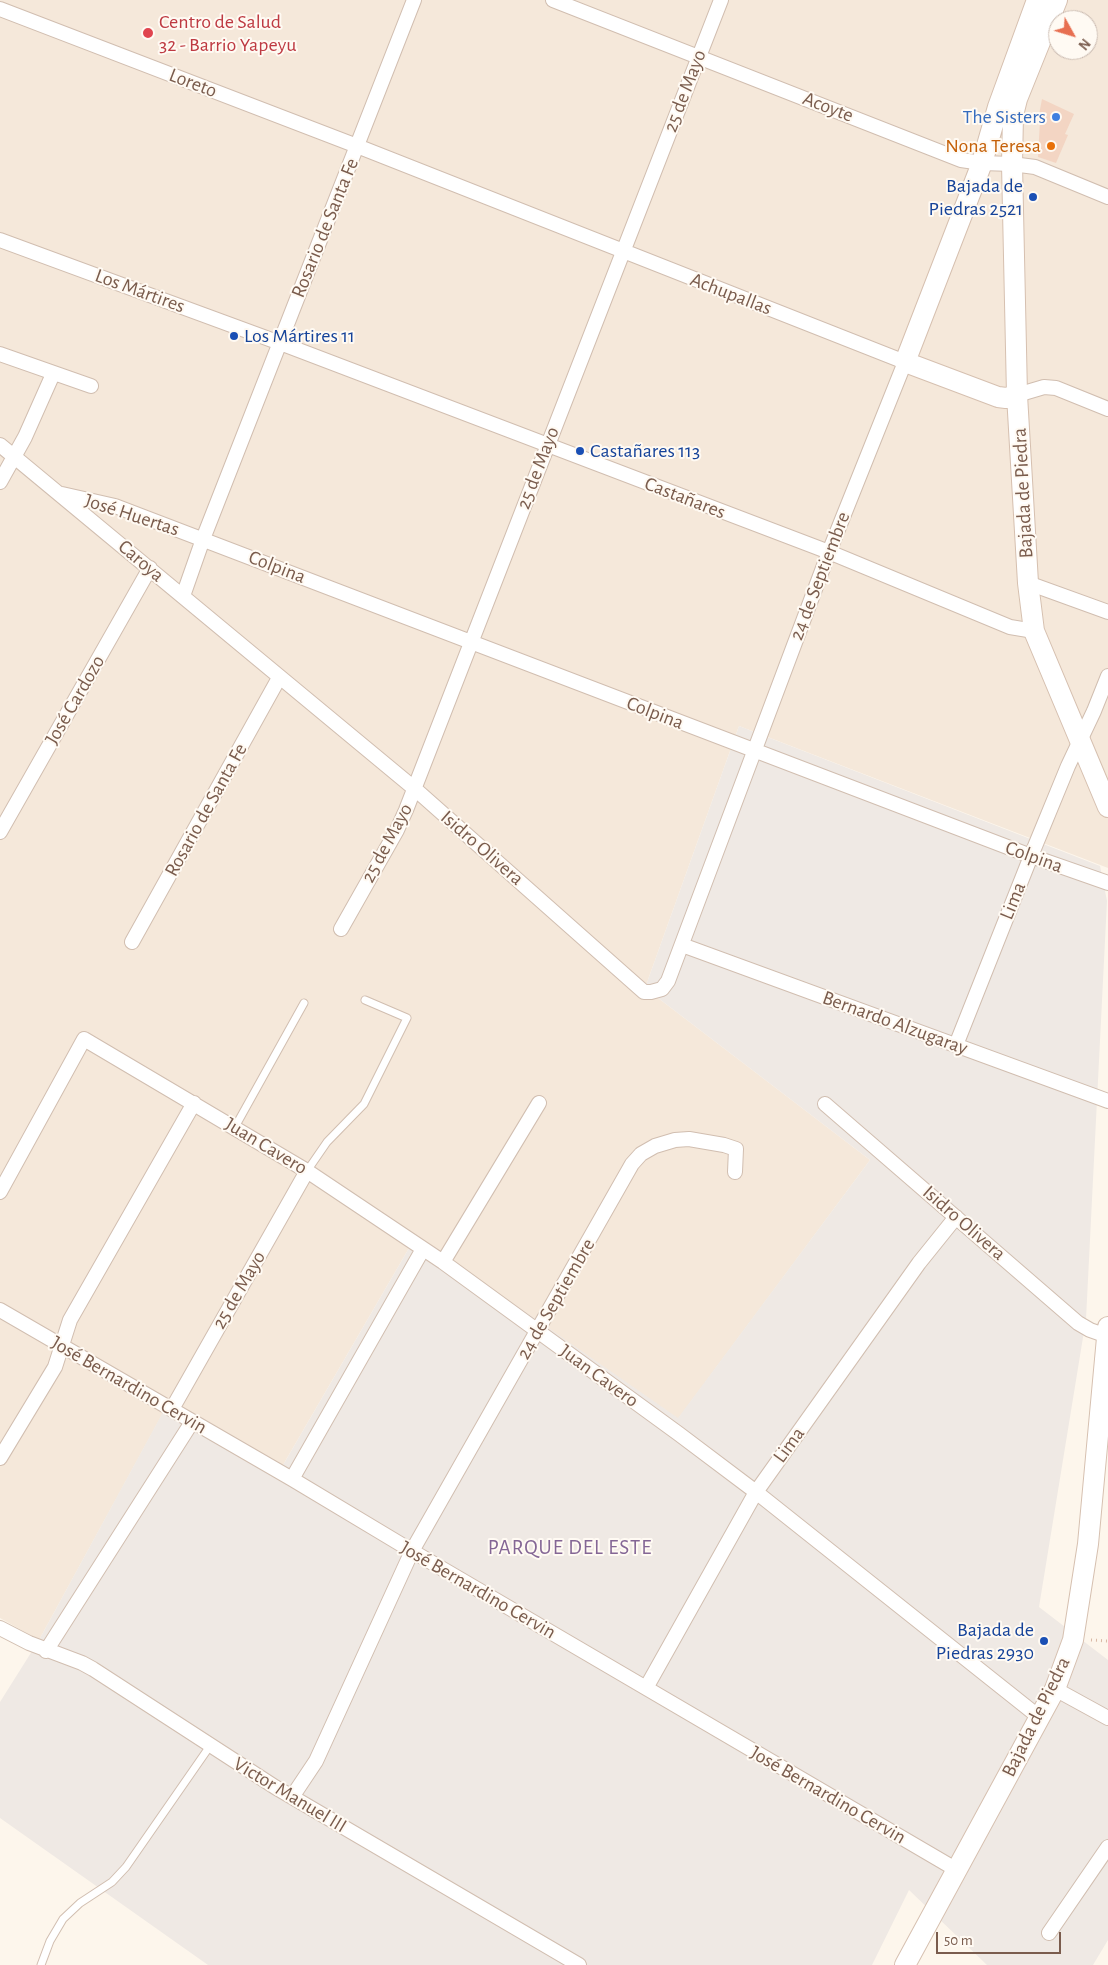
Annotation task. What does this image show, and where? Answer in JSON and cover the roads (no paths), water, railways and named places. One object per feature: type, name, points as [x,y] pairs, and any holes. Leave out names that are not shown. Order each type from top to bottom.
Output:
[{"type":"main road","name":"24 de Septiembre","points":[[905,362],[982,163],[998,107],[1037,0]]},
{"type":"main road","name":"Bajada de Piedra","points":[[1057,0],[1017,98],[1013,116],[1012,164],[1017,395],[1028,583],[1034,631],[1108,806]]},
{"type":"main road","name":"Achupallas","points":[[905,362],[998,397],[1006,398],[1017,395]]},
{"type":"main road","name":"Bajada de Piedra","points":[[905,1965],[1055,1689],[1073,1640],[1088,1544],[1108,1331]]},
{"type":"street","name":"Rosario de Santa Fe","points":[[183,596],[414,0]]},
{"type":"street","name":"Acoyte","points":[[552,0],[961,160],[1035,167],[1108,197]]},
{"type":"street","name":"25 de Mayo","points":[[341,929],[397,830],[414,789],[721,0]]},
{"type":"street","name":"Loreto","points":[[0,9],[357,146]]},
{"type":"street","name":"Achupallas","points":[[357,146],[905,362]]},
{"type":"street","name":"Los Mártires","points":[[0,240],[280,343]]},
{"type":"street","name":"Castañares","points":[[280,343],[828,552],[1010,627],[1034,631]]},
{"type":"street","points":[[0,354],[91,386]]},
{"type":"street","name":"24 de Septiembre","points":[[662,989],[668,981],[682,945],[828,552],[905,362]]},
{"type":"street","points":[[0,482],[25,437],[53,374]]},
{"type":"street","name":"Achupallas","points":[[1017,395],[1044,387],[1056,388],[1108,409]]},
{"type":"street","name":"Caroya","points":[[0,445],[150,568],[279,678]]},
{"type":"street","name":"José Huertas","points":[[60,494],[115,506],[204,539]]},
{"type":"street","name":"Colpina","points":[[204,539],[753,751],[1031,856],[1108,883]]},
{"type":"street","name":"José Cardozo","points":[[0,832],[150,568]]},
{"type":"street","points":[[1028,583],[1108,612]]},
{"type":"street","name":"Lima","points":[[956,1045],[1031,856],[1108,676]]},
{"type":"street","name":"Rosario de Santa Fe","points":[[132,942],[279,678]]},
{"type":"street","name":"Isidro Olivera","points":[[279,678],[414,789],[644,992],[662,989]]},
{"type":"street","name":"Bernardo Alzugaray","points":[[682,945],[1108,1101]]},
{"type":"street","name":"Juan Cavero","points":[[0,1192],[84,1039],[307,1171],[443,1262],[756,1492],[1039,1717]]},
{"type":"street","points":[[0,1458],[55,1367],[70,1320],[194,1103]]},
{"type":"street","points":[[443,1262],[539,1104]]},
{"type":"street","name":"Isidro Olivera","points":[[825,1104],[1078,1323],[1090,1330],[1108,1331]]},
{"type":"street","name":"24 de Septiembre","points":[[292,1798],[316,1761],[412,1551],[632,1164],[641,1154],[655,1146],[689,1138],[736,1149],[735,1172]]},
{"type":"street","name":"25 de Mayo","points":[[172,1409],[307,1171]]},
{"type":"street","name":"Lima","points":[[646,1688],[756,1492],[919,1263],[956,1216]]},
{"type":"street","points":[[292,1479],[423,1249]]},
{"type":"street","name":"José Bernardino Cervin","points":[[0,1310],[292,1479],[957,1870]]},
{"type":"street","points":[[46,1651],[192,1422]]},
{"type":"street","name":"Victor Manuel III","points":[[0,1628],[46,1651],[82,1663],[292,1798],[579,1965]]},
{"type":"street","points":[[1055,1689],[1108,1718]]},
{"type":"street","points":[[1049,1933],[1108,1847]]},
{"type":"lane","points":[[307,1171],[327,1142],[364,1104],[407,1018],[365,1000]]},
{"type":"lane","points":[[235,1128],[304,1003]]},
{"type":"lane","points":[[41,1965],[50,1941],[64,1919],[80,1903],[112,1882],[126,1866],[210,1746]]},
{"type":"place","name":"Centro de Salud 32 - Barrio Yapeyu","points":[[148,33]]},
{"type":"place","name":"The Sisters","points":[[1056,117]]},
{"type":"place","name":"Nona Teresa","points":[[1051,146]]},
{"type":"place","name":"Bajada de Piedras 2521","points":[[1033,197]]},
{"type":"place","name":"Los Mártires 11","points":[[234,336]]},
{"type":"place","name":"Castañares 113","points":[[580,451]]},
{"type":"place","name":"Bajada de Piedras 2930","points":[[1044,1641]]},
{"type":"district","name":"PARQUE DEL ESTE","points":[[570,1548]]}]
